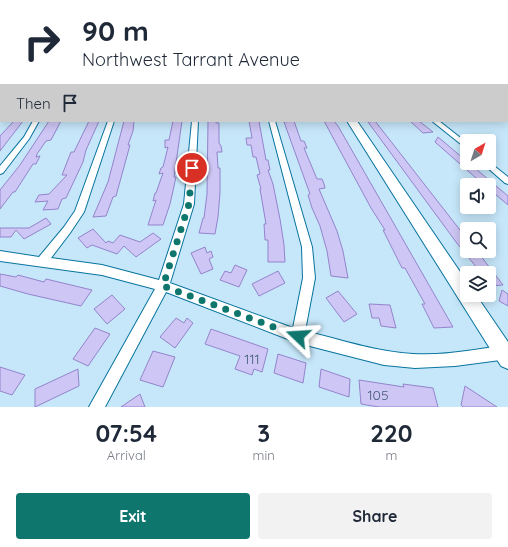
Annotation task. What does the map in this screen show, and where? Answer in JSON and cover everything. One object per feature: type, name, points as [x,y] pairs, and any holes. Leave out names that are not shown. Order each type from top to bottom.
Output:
[{"type":"main road","points":[[353,122],[507,354]]},
{"type":"street","points":[[0,171],[27,138],[35,122]]},
{"type":"street","points":[[42,261],[67,230],[79,212],[111,122]]},
{"type":"street","points":[[97,407],[163,286],[189,204],[195,122]]},
{"type":"street","points":[[272,122],[306,248],[309,278],[298,336]]},
{"type":"street","points":[[436,122],[460,141]]},
{"type":"street","points":[[495,170],[508,181]]},
{"type":"street","points":[[0,256],[102,270],[163,286],[298,336],[384,358],[415,361],[507,354]]},
{"type":"building","points":[[13,122],[22,122],[0,151],[0,136]]},
{"type":"building","points":[[48,122],[60,122],[51,140],[46,141],[37,154],[36,157],[40,156],[36,164],[33,164],[15,192],[13,192],[0,209],[0,190],[20,165]]},
{"type":"building","points":[[89,122],[99,122],[86,150],[83,162],[66,198],[62,199],[58,209],[43,210],[48,201],[35,202],[39,195],[49,194],[67,175],[62,175],[71,152],[74,152]]},
{"type":"building","points":[[124,122],[134,122],[133,131],[128,145],[130,145],[116,196],[113,197],[106,216],[93,217],[108,182]]},
{"type":"building","points":[[173,122],[182,122],[174,177],[176,177],[170,204],[163,225],[148,225],[156,200],[153,201],[155,193],[163,173],[159,174],[161,168],[163,167],[168,147],[165,148],[165,140],[169,140]]},
{"type":"building","points":[[208,122],[216,122],[219,123],[219,143],[222,152],[217,152],[218,168],[220,168],[220,193],[215,234],[199,233],[204,218],[207,194]]},
{"type":"building","points":[[249,122],[259,122],[266,160],[268,160],[270,170],[268,170],[273,184],[280,219],[285,262],[268,262],[268,240],[265,240],[264,224],[266,224],[261,189],[257,175],[260,174],[256,157],[253,157],[251,145],[247,145],[246,138],[252,138]]},
{"type":"building","points":[[284,122],[294,122],[301,141],[304,141],[307,148],[304,148],[317,179],[322,179],[325,188],[319,189],[337,231],[343,251],[348,278],[331,276],[327,251],[320,226],[308,195],[310,194]]},
{"type":"building","points":[[325,122],[335,122],[338,126],[453,327],[434,328],[422,304],[425,304],[405,268],[402,268],[383,230],[385,230],[371,208]]},
{"type":"building","points":[[368,122],[376,122],[460,230],[460,247]]},
{"type":"building","points":[[411,122],[420,122],[433,132],[423,133]]},
{"type":"building","points":[[438,137],[460,156],[460,164],[435,142]]},
{"type":"building","points":[[467,170],[477,170],[487,178],[476,178]]},
{"type":"building","points":[[496,186],[508,196],[508,205],[496,195]]},
{"type":"building","points":[[46,218],[51,224],[24,239],[16,230],[11,237],[0,237],[0,228],[29,228]]},
{"type":"building","points":[[93,229],[106,243],[108,241],[113,243],[120,235],[140,242],[153,233],[161,239],[136,257],[124,246],[117,254],[92,245],[87,248],[78,238]]},
{"type":"building","points":[[205,247],[207,253],[211,251],[213,257],[209,259],[213,269],[201,274],[191,253]]},
{"type":"building","points":[[469,258],[482,258],[488,266],[475,266]]},
{"type":"building","points":[[235,265],[247,270],[239,287],[220,280],[225,271],[231,273]]},
{"type":"building","points":[[278,271],[285,283],[259,296],[252,284]]},
{"type":"building","points":[[0,274],[16,277],[18,275],[44,282],[46,279],[92,290],[81,306],[0,286]]},
{"type":"building","points":[[496,276],[503,285],[496,286]]},
{"type":"building","points":[[502,290],[508,294],[508,306],[499,301]]},
{"type":"building","points":[[338,291],[357,314],[344,322],[326,298]]},
{"type":"building","points":[[112,295],[125,309],[107,324],[94,309]]},
{"type":"building","points":[[369,304],[390,305],[396,328],[381,326],[379,318],[372,318]]},
{"type":"building","points":[[176,318],[184,323],[187,318],[193,323],[175,348],[160,337]]},
{"type":"building","points":[[95,328],[110,334],[88,366],[73,359]]},
{"type":"building","points":[[211,329],[268,349],[262,372],[254,369],[252,375],[235,369],[240,356],[205,344]]},
{"type":"building","points":[[153,351],[175,357],[163,387],[140,380]]},
{"type":"building","points":[[278,354],[306,363],[303,383],[274,373]]},
{"type":"building","points":[[0,367],[25,375],[12,395],[0,391]]},
{"type":"building","points":[[78,369],[79,386],[35,407],[35,389]]},
{"type":"building","points":[[321,369],[350,379],[349,397],[319,387]]},
{"type":"building","points":[[359,380],[404,387],[403,384],[433,388],[438,407],[379,407],[361,404]]},
{"type":"building","points":[[465,386],[497,407],[463,407],[461,405]]},
{"type":"building","points":[[140,394],[145,407],[121,407]]},
{"type":"route","points":[[192,168],[189,204],[163,286],[298,336]]}]
